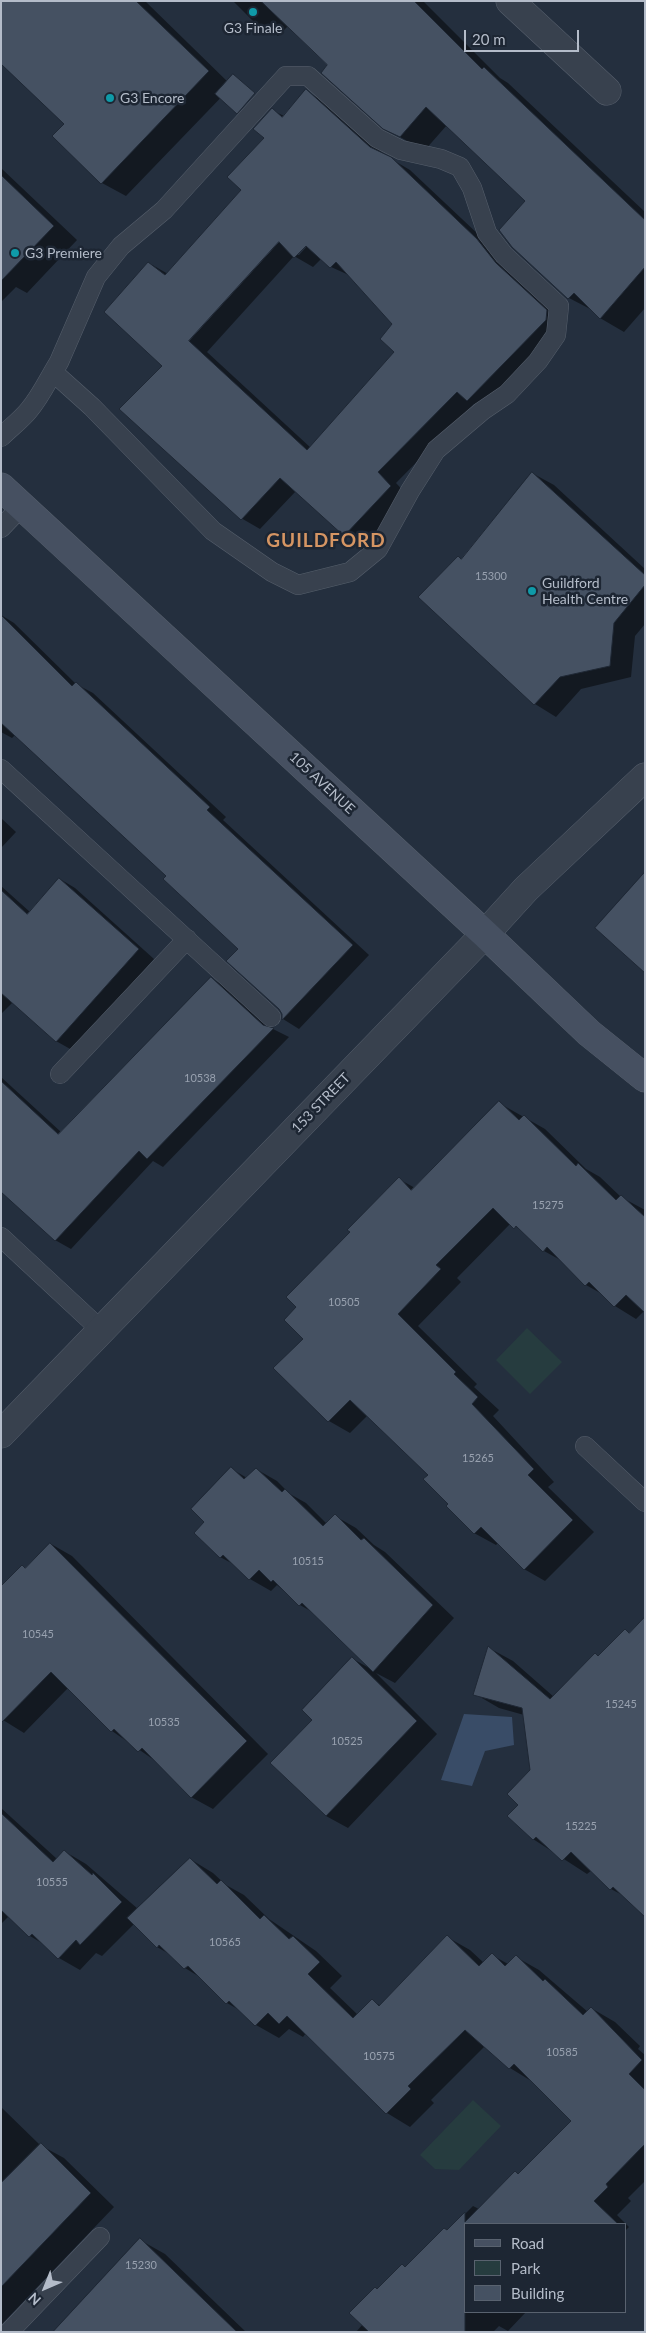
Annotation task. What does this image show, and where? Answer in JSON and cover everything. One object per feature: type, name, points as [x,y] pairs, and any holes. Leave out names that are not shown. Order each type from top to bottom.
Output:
[{"type":"street","points":[[510,1],[607,91]]},
{"type":"street","name":"105 AVENUE","points":[[1,487],[485,934],[589,1033],[645,1078]]},
{"type":"street","name":"153 STREET","points":[[1,1434],[485,934],[526,889],[645,777]]},
{"type":"lane","points":[[1,437],[30,410],[53,372],[96,277],[121,246],[164,210],[286,76],[308,76],[377,138],[400,150],[441,159],[460,167],[472,188],[487,233],[504,255],[559,306],[556,335],[538,361],[508,394],[482,411],[436,450],[410,491],[378,549],[350,572],[298,585],[272,572],[213,531],[92,406],[53,372]]},
{"type":"lane","points":[[1,528],[22,506]]},
{"type":"lane","points":[[1,769],[272,1017]]},
{"type":"lane","points":[[60,1074],[187,939]]},
{"type":"lane","points":[[1,1238],[101,1330]]},
{"type":"lane","points":[[586,1446],[645,1502]]},
{"type":"lane","points":[[9,2332],[100,2237]]},
{"type":"green space","points":[[527,1328],[562,1362],[530,1394],[496,1360]]},
{"type":"green space","points":[[473,2100],[501,2126],[459,2170],[435,2169],[420,2155]]},
{"type":"water","points":[[464,1714],[512,1717],[514,1745],[485,1751],[472,1786],[441,1780]]},
{"type":"building","name":"G3 Encore","points":[[1,1],[136,1],[209,71],[101,184],[52,136],[64,124],[1,64]]},
{"type":"building","points":[[261,1],[414,1],[482,69],[484,67],[645,220],[645,267],[600,319],[574,293],[568,299],[512,247],[499,230],[525,201],[426,107],[400,137],[383,129],[321,73],[327,65]]},
{"type":"building","points":[[233,74],[255,93],[237,114],[215,94]]},
{"type":"building","points":[[306,89],[370,147],[391,157],[477,239],[496,263],[547,310],[546,320],[467,401],[457,392],[378,472],[391,486],[344,536],[280,478],[241,520],[119,409],[162,366],[104,312],[148,262],[165,275],[241,190],[227,177],[264,138],[253,129],[272,108],[282,117]],"holes":[[[279,242],[294,258],[306,246],[330,268],[336,262],[392,324],[380,339],[394,352],[307,450],[189,341]]]},
{"type":"building","name":"G3 Premiere","points":[[1,175],[54,226],[1,281]]},
{"type":"building","name":"Guildford Health Centre","points":[[532,472],[645,575],[645,585],[614,623],[610,666],[560,677],[534,705],[418,597],[458,556],[461,559]]},
{"type":"building","points":[[1,615],[72,686],[76,682],[210,807],[207,810],[353,945],[282,1020],[282,1014],[279,1009],[226,961],[238,949],[163,879],[166,876],[1,723]]},
{"type":"building","points":[[645,872],[645,973],[595,928]]},
{"type":"building","points":[[59,878],[139,949],[56,1042],[1,993],[1,890],[27,914]]},
{"type":"building","points":[[211,977],[263,1025],[274,1028],[147,1159],[139,1151],[55,1241],[1,1192],[1,1081],[58,1134]]},
{"type":"building","points":[[499,1101],[519,1120],[524,1115],[576,1166],[578,1163],[616,1200],[621,1195],[645,1217],[645,1313],[626,1295],[614,1307],[589,1282],[585,1286],[547,1247],[543,1252],[516,1226],[514,1229],[493,1208],[436,1265],[441,1269],[398,1314],[456,1372],[454,1374],[478,1397],[472,1404],[534,1469],[528,1475],[573,1520],[524,1570],[481,1527],[474,1534],[423,1479],[428,1475],[350,1400],[328,1422],[273,1368],[303,1339],[284,1320],[296,1307],[286,1297],[350,1232],[347,1230],[399,1177],[411,1190]]},
{"type":"building","points":[[231,1467],[244,1479],[256,1468],[282,1492],[285,1489],[323,1526],[335,1514],[361,1540],[364,1538],[433,1605],[373,1672],[302,1603],[299,1606],[273,1580],[271,1582],[259,1570],[249,1580],[223,1555],[220,1558],[194,1533],[204,1522],[191,1509]]},
{"type":"building","points":[[50,1543],[247,1741],[191,1798],[142,1748],[138,1752],[114,1729],[111,1732],[51,1672],[1,1723],[1,1586],[22,1565],[25,1568]]},
{"type":"building","points":[[645,1617],[645,1917],[613,1887],[610,1890],[571,1852],[562,1861],[536,1837],[533,1840],[507,1816],[518,1805],[507,1794],[530,1770],[522,1708],[473,1695],[488,1646],[550,1699],[595,1653],[598,1656],[625,1629],[629,1633]]},
{"type":"building","points":[[352,1657],[417,1721],[326,1816],[270,1763],[312,1720],[302,1710]]},
{"type":"building","points":[[1,1813],[53,1862],[64,1850],[92,1875],[93,1873],[122,1902],[80,1945],[76,1940],[58,1959],[32,1934],[29,1937],[1,1910]]},
{"type":"building","points":[[190,1858],[217,1884],[221,1880],[260,1919],[264,1915],[289,1939],[293,1936],[320,1962],[308,1974],[353,2018],[372,1999],[379,2006],[447,1935],[479,1966],[492,1953],[505,1966],[516,1955],[583,2015],[591,2007],[642,2060],[629,2074],[645,2090],[645,2144],[606,2184],[608,2187],[594,2201],[617,2223],[463,2223],[463,2313],[465,2313],[465,2332],[369,2332],[349,2313],[375,2287],[377,2289],[402,2264],[405,2267],[444,2228],[447,2230],[465,2212],[465,2222],[515,2171],[518,2174],[571,2121],[514,2064],[509,2069],[465,2030],[408,2086],[411,2089],[386,2114],[287,2016],[279,2024],[268,2013],[255,2026],[229,2001],[226,2004],[188,1966],[184,1969],[159,1945],[157,1948],[127,1918]]},
{"type":"building","points":[[41,2143],[91,2193],[1,2287],[1,2183]]},
{"type":"building","points":[[140,2238],[237,2332],[53,2332]]},
{"type":"place","name":"G3 Finale","points":[[253,12]]},
{"type":"place","name":"G3 Encore","points":[[110,98]]},
{"type":"place","name":"G3 Premiere","points":[[15,253]]},
{"type":"place","name":"Guildford Health Centre","points":[[532,591]]},
{"type":"district","name":"GUILDFORD","points":[[326,541]]}]
